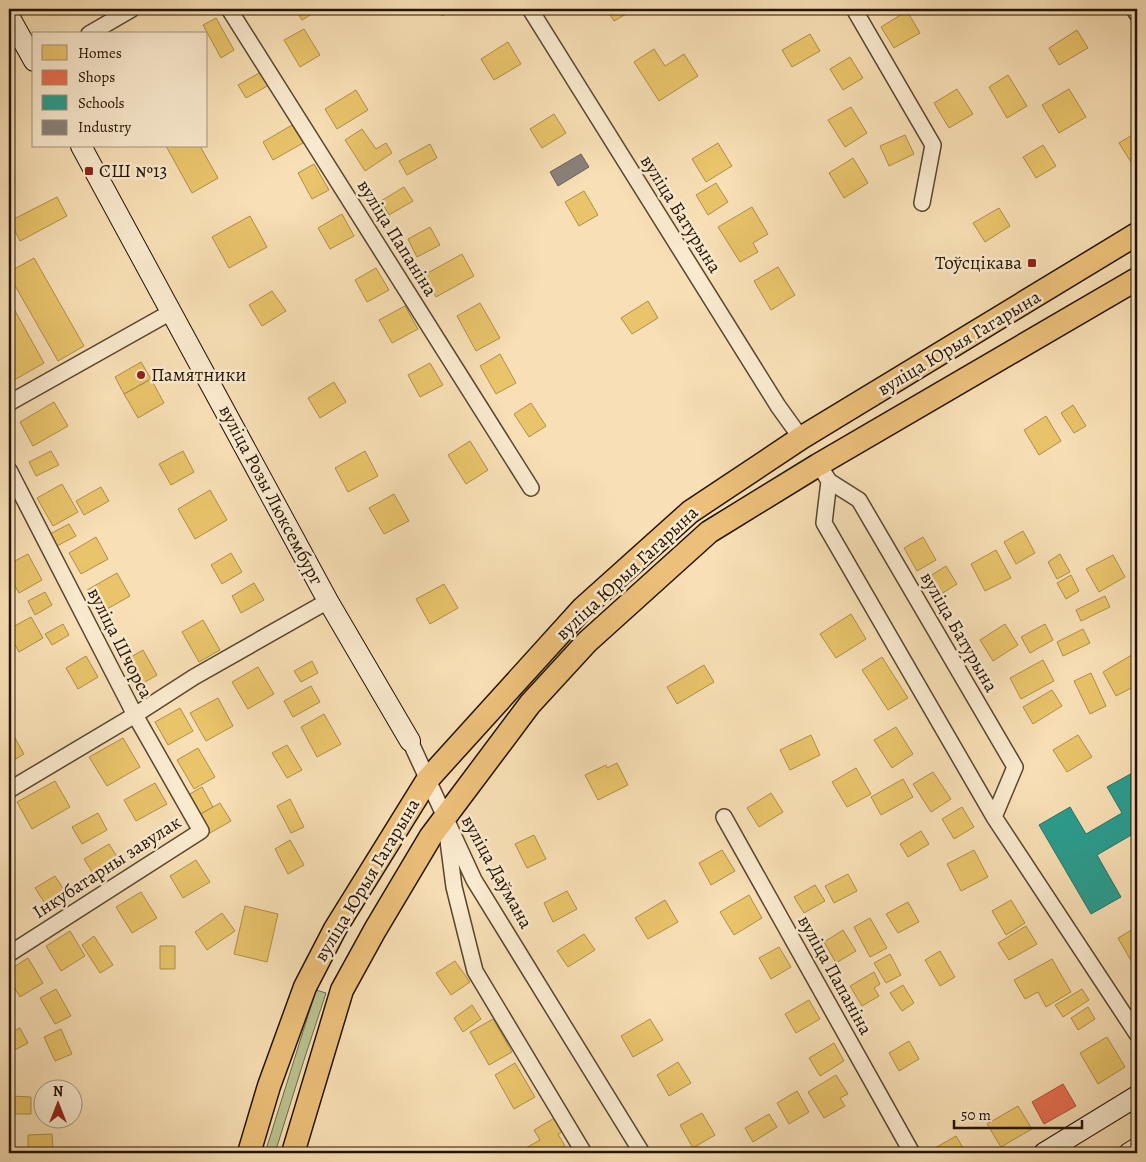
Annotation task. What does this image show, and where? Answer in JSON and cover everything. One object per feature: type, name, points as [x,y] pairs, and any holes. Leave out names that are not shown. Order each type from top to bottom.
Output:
[{"type":"main road","name":"вуліца Юрыя Гагарына","points":[[249,1153],[270,1086],[305,987],[335,930],[428,779],[583,608],[690,512],[801,438],[1137,234]]},
{"type":"main road","name":"вуліца Юрыя Гагарына","points":[[292,1153],[342,990],[375,930],[445,818],[530,704],[587,642],[710,532],[823,473],[1137,279]]},
{"type":"street","points":[[92,32],[132,9]]},
{"type":"street","name":"вуліца Папаніна","points":[[229,9],[531,488]]},
{"type":"street","name":"вуліца Батурына","points":[[530,9],[778,406],[801,438]]},
{"type":"street","points":[[854,9],[933,145],[922,204]]},
{"type":"street","points":[[1134,9],[1137,14]]},
{"type":"street","points":[[9,16],[32,57]]},
{"type":"street","name":"вуліца Розы Люксембург","points":[[81,148],[328,601],[410,741],[445,818]]},
{"type":"street","points":[[9,403],[171,312]]},
{"type":"street","name":"вуліца Шчорса","points":[[9,470],[135,716],[201,830]]},
{"type":"street","points":[[823,473],[824,523],[994,817],[1137,1034]]},
{"type":"street","name":"вуліца Батурына","points":[[823,473],[859,500],[1015,767],[994,817]]},
{"type":"street","points":[[9,790],[135,716],[194,678],[328,601]]},
{"type":"street","name":"вуліца Папаніна","points":[[724,817],[912,1153]]},
{"type":"street","name":"вуліца Даўмана","points":[[445,818],[454,887],[476,971],[584,1153]]},
{"type":"street","name":"вуліца Даўмана","points":[[445,818],[474,880],[642,1153]]},
{"type":"street","name":"Інкубатарны завулак","points":[[9,954],[201,830]]},
{"type":"street","points":[[1044,1153],[1137,1096]]},
{"type":"street","points":[[1129,1153],[1137,1148]]},
{"type":"green space","points":[[316,990],[326,993],[275,1153],[265,1153]]},
{"type":"building: Homes","points":[[295,9],[320,9],[302,20]]},
{"type":"building: Homes","points":[[438,9],[455,9],[442,16]]},
{"type":"building: Homes","points":[[606,9],[635,9],[614,21]]},
{"type":"building: Homes","points":[[907,11],[920,33],[894,48],[881,27]]},
{"type":"building: Homes","points":[[216,18],[234,50],[221,58],[203,25]]},
{"type":"building: Homes","points":[[304,29],[320,55],[300,67],[284,40]]},
{"type":"building: Homes","points":[[1077,30],[1088,48],[1059,65],[1049,48]]},
{"type":"building: Homes","points":[[810,34],[820,51],[792,67],[782,50]]},
{"type":"building: Homes","points":[[508,42],[521,64],[494,80],[481,59]]},
{"type":"building: Homes","points":[[654,49],[665,66],[684,54],[698,76],[659,101],[634,62]]},
{"type":"building: Homes","points":[[850,57],[863,78],[843,90],[830,69]]},
{"type":"building: Homes","points":[[261,72],[269,85],[246,98],[238,85]]},
{"type":"building: Homes","points":[[1008,75],[1027,106],[1007,118],[989,87]]},
{"type":"building: Homes","points":[[957,89],[973,114],[949,128],[934,103]]},
{"type":"building: Homes","points":[[1069,89],[1086,117],[1059,133],[1042,105]]},
{"type":"building: Homes","points":[[356,90],[368,110],[337,129],[325,109]]},
{"type":"building: Homes","points":[[851,107],[867,133],[845,147],[828,120]]},
{"type":"building: Homes","points":[[554,114],[566,133],[542,148],[530,129]]},
{"type":"building: Homes","points":[[292,125],[303,143],[273,160],[263,142]]},
{"type":"building: Homes","points":[[362,129],[376,149],[386,143],[392,153],[365,171],[345,140]]},
{"type":"building: Homes","points":[[1137,132],[1137,158],[1131,162],[1119,143]]},
{"type":"building: Homes","points":[[905,135],[914,154],[889,166],[880,146]]},
{"type":"building: Homes","points":[[718,143],[732,166],[706,182],[692,159]]},
{"type":"building: Homes","points":[[430,144],[437,158],[407,175],[399,161]]},
{"type":"building: Homes","points":[[1043,145],[1056,166],[1036,178],[1023,157]]},
{"type":"building: Homes","points":[[167,148],[201,148],[218,178],[192,193]]},
{"type":"building: Homes","points":[[853,158],[868,183],[844,198],[829,173]]},
{"type":"building: Homes","points":[[314,164],[329,190],[312,199],[298,173]]},
{"type":"building: Homes","points":[[716,183],[728,202],[708,215],[696,195]]},
{"type":"building: Homes","points":[[404,187],[413,201],[389,215],[381,201]]},
{"type":"building: Homes","points":[[584,191],[598,215],[579,226],[565,202]]},
{"type":"building: Homes","points":[[57,197],[67,216],[20,241],[10,221]]},
{"type":"building: Homes","points":[[752,207],[768,234],[753,243],[758,252],[740,262],[718,227]]},
{"type":"building: Homes","points":[[999,208],[1010,226],[985,242],[973,223]]},
{"type":"building: Homes","points":[[342,214],[354,236],[330,249],[318,228]]},
{"type":"building: Homes","points":[[250,216],[267,247],[229,268],[212,237]]},
{"type":"building: Homes","points":[[430,227],[440,245],[417,257],[408,239]]},
{"type":"building: Homes","points":[[462,254],[474,276],[436,297],[424,275]]},
{"type":"building: Homes","points":[[34,258],[84,346],[58,361],[9,275],[9,272]]},
{"type":"building: Homes","points":[[778,267],[795,295],[771,310],[754,281]]},
{"type":"building: Homes","points":[[376,268],[389,290],[367,302],[355,280]]},
{"type":"building: Homes","points":[[272,291],[286,311],[262,326],[249,305]]},
{"type":"building: Homes","points":[[9,300],[44,363],[9,383]]},
{"type":"building: Homes","points":[[648,301],[658,318],[632,334],[621,318]]},
{"type":"building: Homes","points":[[480,303],[500,338],[476,351],[457,316]]},
{"type":"building: Homes","points":[[405,306],[418,329],[392,343],[379,320]]},
{"type":"building: Homes","points":[[500,354],[516,383],[496,394],[480,366]]},
{"type":"building: Homes","points":[[141,362],[151,379],[124,394],[115,377]]},
{"type":"building: Homes","points":[[430,363],[443,385],[420,397],[408,375]]},
{"type":"building: Homes","points":[[151,379],[164,403],[138,418],[124,394]]},
{"type":"building: Homes","points":[[334,382],[346,402],[320,418],[308,398]]},
{"type":"building: Homes","points":[[54,402],[68,426],[33,446],[20,422]]},
{"type":"building: Homes","points":[[531,403],[546,426],[529,437],[514,414]]},
{"type":"building: Homes","points":[[1073,405],[1086,426],[1074,433],[1061,413]]},
{"type":"building: Homes","points":[[1046,416],[1061,441],[1039,455],[1024,430]]},
{"type":"building: Homes","points":[[470,441],[488,470],[466,484],[448,455]]},
{"type":"building: Homes","points":[[51,451],[59,465],[36,476],[29,462]]},
{"type":"building: Homes","points":[[183,451],[194,472],[171,485],[159,464]]},
{"type":"building: Homes","points":[[365,451],[378,476],[348,492],[335,468]]},
{"type":"building: Homes","points":[[62,484],[78,512],[53,526],[37,498]]},
{"type":"building: Homes","points":[[101,487],[109,501],[84,515],[76,501]]},
{"type":"building: Homes","points":[[210,490],[227,520],[195,539],[178,509]]},
{"type":"building: Homes","points":[[394,494],[409,521],[384,534],[369,508]]},
{"type":"building: Homes","points":[[9,521],[14,529],[9,531]]},
{"type":"building: Homes","points":[[69,524],[76,536],[55,547],[48,535]]},
{"type":"building: Homes","points":[[1023,531],[1035,553],[1016,564],[1004,542]]},
{"type":"building: Homes","points":[[96,537],[108,559],[81,574],[69,553]]},
{"type":"building: Homes","points":[[923,537],[936,560],[917,571],[904,548]]},
{"type":"building: Homes","points":[[996,550],[1011,578],[985,591],[971,564]]},
{"type":"building: Homes","points":[[231,553],[242,572],[222,584],[211,565]]},
{"type":"building: Homes","points":[[28,554],[42,580],[19,593],[9,575],[9,564]]},
{"type":"building: Homes","points":[[1060,554],[1070,572],[1057,579],[1048,562]]},
{"type":"building: Homes","points":[[1113,555],[1125,577],[1099,592],[1086,569]]},
{"type":"building: Homes","points":[[946,566],[957,584],[938,596],[927,578]]},
{"type":"building: Homes","points":[[117,573],[130,596],[100,613],[87,590]]},
{"type":"building: Homes","points":[[1071,575],[1079,591],[1066,599],[1057,583]]},
{"type":"building: Homes","points":[[254,583],[264,600],[241,613],[232,596]]},
{"type":"building: Homes","points":[[444,584],[458,608],[430,624],[416,599]]},
{"type":"building: Homes","points":[[45,592],[52,605],[35,615],[28,601]]},
{"type":"building: Homes","points":[[1105,596],[1110,607],[1081,621],[1076,610]]},
{"type":"building: Homes","points":[[851,614],[866,639],[836,658],[820,634]]},
{"type":"building: Homes","points":[[31,617],[43,638],[19,652],[9,634],[9,629]]},
{"type":"building: Homes","points":[[203,620],[220,650],[199,662],[182,632]]},
{"type":"building: Homes","points":[[63,624],[69,635],[52,645],[45,634]]},
{"type":"building: Homes","points":[[1005,624],[1018,645],[993,661],[980,640]]},
{"type":"building: Homes","points":[[1045,624],[1053,640],[1030,653],[1021,637]]},
{"type":"building: Homes","points":[[1083,629],[1090,643],[1063,656],[1057,642]]},
{"type":"building: Homes","points":[[143,650],[157,675],[140,685],[126,660]]},
{"type":"building: Homes","points":[[1135,653],[1137,657],[1137,685],[1116,696],[1103,672]]},
{"type":"building: Homes","points":[[86,656],[98,677],[78,689],[66,668]]},
{"type":"building: Homes","points":[[882,657],[908,698],[888,710],[862,670]]},
{"type":"building: Homes","points":[[1043,660],[1054,681],[1021,699],[1010,678]]},
{"type":"building: Homes","points":[[312,661],[318,673],[301,682],[294,671]]},
{"type":"building: Homes","points":[[704,665],[714,682],[677,704],[667,687]]},
{"type":"building: Homes","points":[[258,667],[274,694],[248,709],[232,682]]},
{"type":"building: Homes","points":[[1091,673],[1106,706],[1090,714],[1074,681]]},
{"type":"building: Homes","points":[[311,686],[320,702],[293,717],[284,701]]},
{"type":"building: Homes","points":[[1052,690],[1062,706],[1033,724],[1023,707]]},
{"type":"building: Homes","points":[[218,698],[233,726],[206,741],[190,713]]},
{"type":"building: Homes","points":[[180,708],[193,731],[168,745],[155,722]]},
{"type":"building: Homes","points":[[324,714],[341,744],[317,757],[301,727]]},
{"type":"building: Homes","points":[[896,727],[913,754],[892,768],[874,740]]},
{"type":"building: Homes","points":[[11,731],[24,754],[9,763],[9,732]]},
{"type":"building: Homes","points":[[811,735],[820,755],[790,770],[780,750]]},
{"type":"building: Homes","points":[[1078,735],[1092,757],[1067,772],[1053,750]]},
{"type":"building: Homes","points":[[123,738],[140,767],[107,786],[89,757]]},
{"type":"building: Homes","points":[[287,745],[302,770],[287,778],[272,753]]},
{"type":"building: Homes","points":[[198,748],[215,777],[194,789],[177,760]]},
{"type":"building: Homes","points":[[617,763],[628,785],[598,800],[585,775],[606,765],[607,768]]},
{"type":"building: Homes","points":[[856,768],[871,794],[847,807],[832,782]]},
{"type":"building: Homes","points":[[933,772],[951,799],[931,812],[913,784]]},
{"type":"building: Homes","points":[[903,779],[913,797],[881,815],[871,797]]},
{"type":"building: Homes","points":[[55,781],[70,807],[32,829],[17,802]]},
{"type":"building: Homes","points":[[155,783],[167,804],[136,821],[124,800]]},
{"type":"building: Homes","points":[[202,787],[213,807],[199,815],[188,795]]},
{"type":"building: Homes","points":[[771,793],[783,812],[759,827],[747,808]]},
{"type":"building: Homes","points":[[290,799],[304,827],[291,833],[277,806]]},
{"type":"building: Homes","points":[[220,803],[231,821],[210,833],[199,815]]},
{"type":"building: Homes","points":[[962,807],[974,827],[954,839],[942,819]]},
{"type":"building: Homes","points":[[98,813],[107,830],[82,844],[72,827]]},
{"type":"building: Homes","points":[[921,831],[929,844],[908,857],[900,844]]},
{"type":"building: Homes","points":[[534,835],[546,859],[527,868],[515,844]]},
{"type":"building: Homes","points":[[290,840],[304,865],[288,874],[275,849]]},
{"type":"building: Homes","points":[[109,844],[121,863],[96,878],[84,859]]},
{"type":"building: Homes","points":[[722,850],[735,871],[711,885],[699,863]]},
{"type":"building: Homes","points":[[974,850],[988,877],[961,891],[947,864]]},
{"type":"building: Homes","points":[[196,860],[210,882],[183,898],[170,876]]},
{"type":"building: Homes","points":[[848,874],[857,891],[834,903],[825,886]]},
{"type":"building: Homes","points":[[55,876],[68,896],[48,908],[35,888]]},
{"type":"building: Homes","points":[[815,885],[825,901],[804,913],[794,897]]},
{"type":"building: Homes","points":[[567,891],[577,909],[553,922],[544,903]]},
{"type":"building: Homes","points":[[141,892],[157,918],[132,933],[116,907]]},
{"type":"building: Homes","points":[[749,895],[762,918],[734,935],[720,912]]},
{"type":"building: Homes","points":[[665,900],[678,922],[648,939],[635,918]]},
{"type":"building: Homes","points":[[1011,900],[1025,923],[1006,935],[992,911]]},
{"type":"building: Homes","points":[[908,902],[919,922],[898,933],[886,914]]},
{"type":"building: Homes","points":[[245,906],[278,914],[267,962],[234,954]]},
{"type":"building: Homes","points":[[222,913],[235,931],[207,950],[195,932]]},
{"type":"building: Homes","points":[[870,918],[887,948],[870,957],[854,927]]},
{"type":"building: Homes","points":[[1026,926],[1037,944],[1009,960],[998,943]]},
{"type":"building: Homes","points":[[1137,927],[1137,971],[1118,938]]},
{"type":"building: Homes","points":[[843,930],[856,951],[836,963],[824,942]]},
{"type":"building: Homes","points":[[70,931],[85,956],[61,971],[46,946]]},
{"type":"building: Homes","points":[[584,934],[595,950],[568,967],[557,951]]},
{"type":"building: Homes","points":[[94,936],[113,965],[100,973],[82,945]]},
{"type":"building: Homes","points":[[160,946],[175,946],[175,969],[160,969]]},
{"type":"building: Homes","points":[[779,947],[791,967],[771,979],[759,958]]},
{"type":"building: Homes","points":[[940,951],[955,977],[940,986],[925,960]]},
{"type":"building: Homes","points":[[890,954],[901,975],[886,983],[874,963]]},
{"type":"building: Homes","points":[[28,958],[43,983],[20,997],[9,979],[9,970]]},
{"type":"building: Homes","points":[[1052,959],[1071,992],[1046,1007],[1038,992],[1025,999],[1014,980]]},
{"type":"building: Homes","points":[[455,961],[470,982],[451,995],[436,973]]},
{"type":"building: Homes","points":[[874,972],[880,984],[874,988],[879,996],[862,1006],[850,986]]},
{"type":"building: Homes","points":[[903,985],[914,1003],[902,1011],[890,993]]},
{"type":"building: Homes","points":[[56,989],[71,1016],[55,1024],[40,998]]},
{"type":"building: Homes","points":[[1082,989],[1089,1000],[1063,1017],[1055,1005]]},
{"type":"building: Homes","points":[[809,1000],[820,1019],[796,1033],[785,1014]]},
{"type":"building: Homes","points":[[472,1005],[481,1019],[463,1032],[454,1018]]},
{"type":"building: Homes","points":[[1088,1007],[1095,1019],[1078,1030],[1071,1018]]},
{"type":"building: Homes","points":[[493,1019],[512,1052],[489,1065],[470,1032]]},
{"type":"building: Homes","points":[[650,1019],[663,1040],[633,1057],[621,1036]]},
{"type":"building: Homes","points":[[20,1028],[28,1043],[9,1053],[9,1033]]},
{"type":"building: Homes","points":[[61,1029],[72,1054],[55,1061],[44,1037]]},
{"type":"building: Homes","points":[[1107,1037],[1125,1067],[1098,1084],[1080,1053]]},
{"type":"building: Homes","points":[[909,1041],[919,1059],[899,1071],[889,1053]]},
{"type":"building: Homes","points":[[834,1043],[844,1061],[820,1076],[809,1058]]},
{"type":"building: Homes","points":[[678,1062],[691,1083],[669,1096],[657,1075]]},
{"type":"building: Homes","points":[[515,1063],[535,1097],[514,1109],[495,1075]]},
{"type":"building: Homes","points":[[836,1075],[848,1094],[840,1098],[845,1106],[824,1118],[808,1092]]},
{"type":"building: Homes","points":[[797,1091],[809,1112],[789,1124],[777,1103]]},
{"type":"building: Homes","points":[[11,1096],[31,1097],[31,1114],[11,1114]]},
{"type":"building: Homes","points":[[1018,1106],[1032,1129],[1001,1147],[987,1124]]},
{"type":"building: Homes","points":[[702,1113],[715,1135],[693,1148],[680,1125]]},
{"type":"building: Homes","points":[[769,1114],[777,1127],[753,1142],[745,1128]]},
{"type":"building: Homes","points":[[556,1117],[564,1131],[558,1134],[565,1146],[552,1153],[526,1153],[524,1149],[540,1140],[534,1130]]},
{"type":"building: Homes","points":[[52,1134],[53,1148],[28,1149],[28,1135]]},
{"type":"building: Homes","points":[[956,1136],[966,1153],[938,1153],[935,1148]]},
{"type":"building: Homes","points":[[733,1148],[736,1153],[725,1153]]},
{"type":"building: Shops","points":[[1063,1084],[1076,1106],[1044,1124],[1032,1102]]},
{"type":"building: Schools","points":[[1136,771],[1137,840],[1133,834],[1097,855],[1121,897],[1091,914],[1039,825],[1070,807],[1086,834],[1122,813],[1107,787]]},
{"type":"building: Industry","points":[[581,154],[589,167],[558,186],[550,172]]},
{"type":"place","name":"СШ №13","points":[[89,171]]},
{"type":"place","name":"Тоўсцікава","points":[[1032,263]]},
{"type":"place","name":"Памятники","points":[[141,375]]}]
